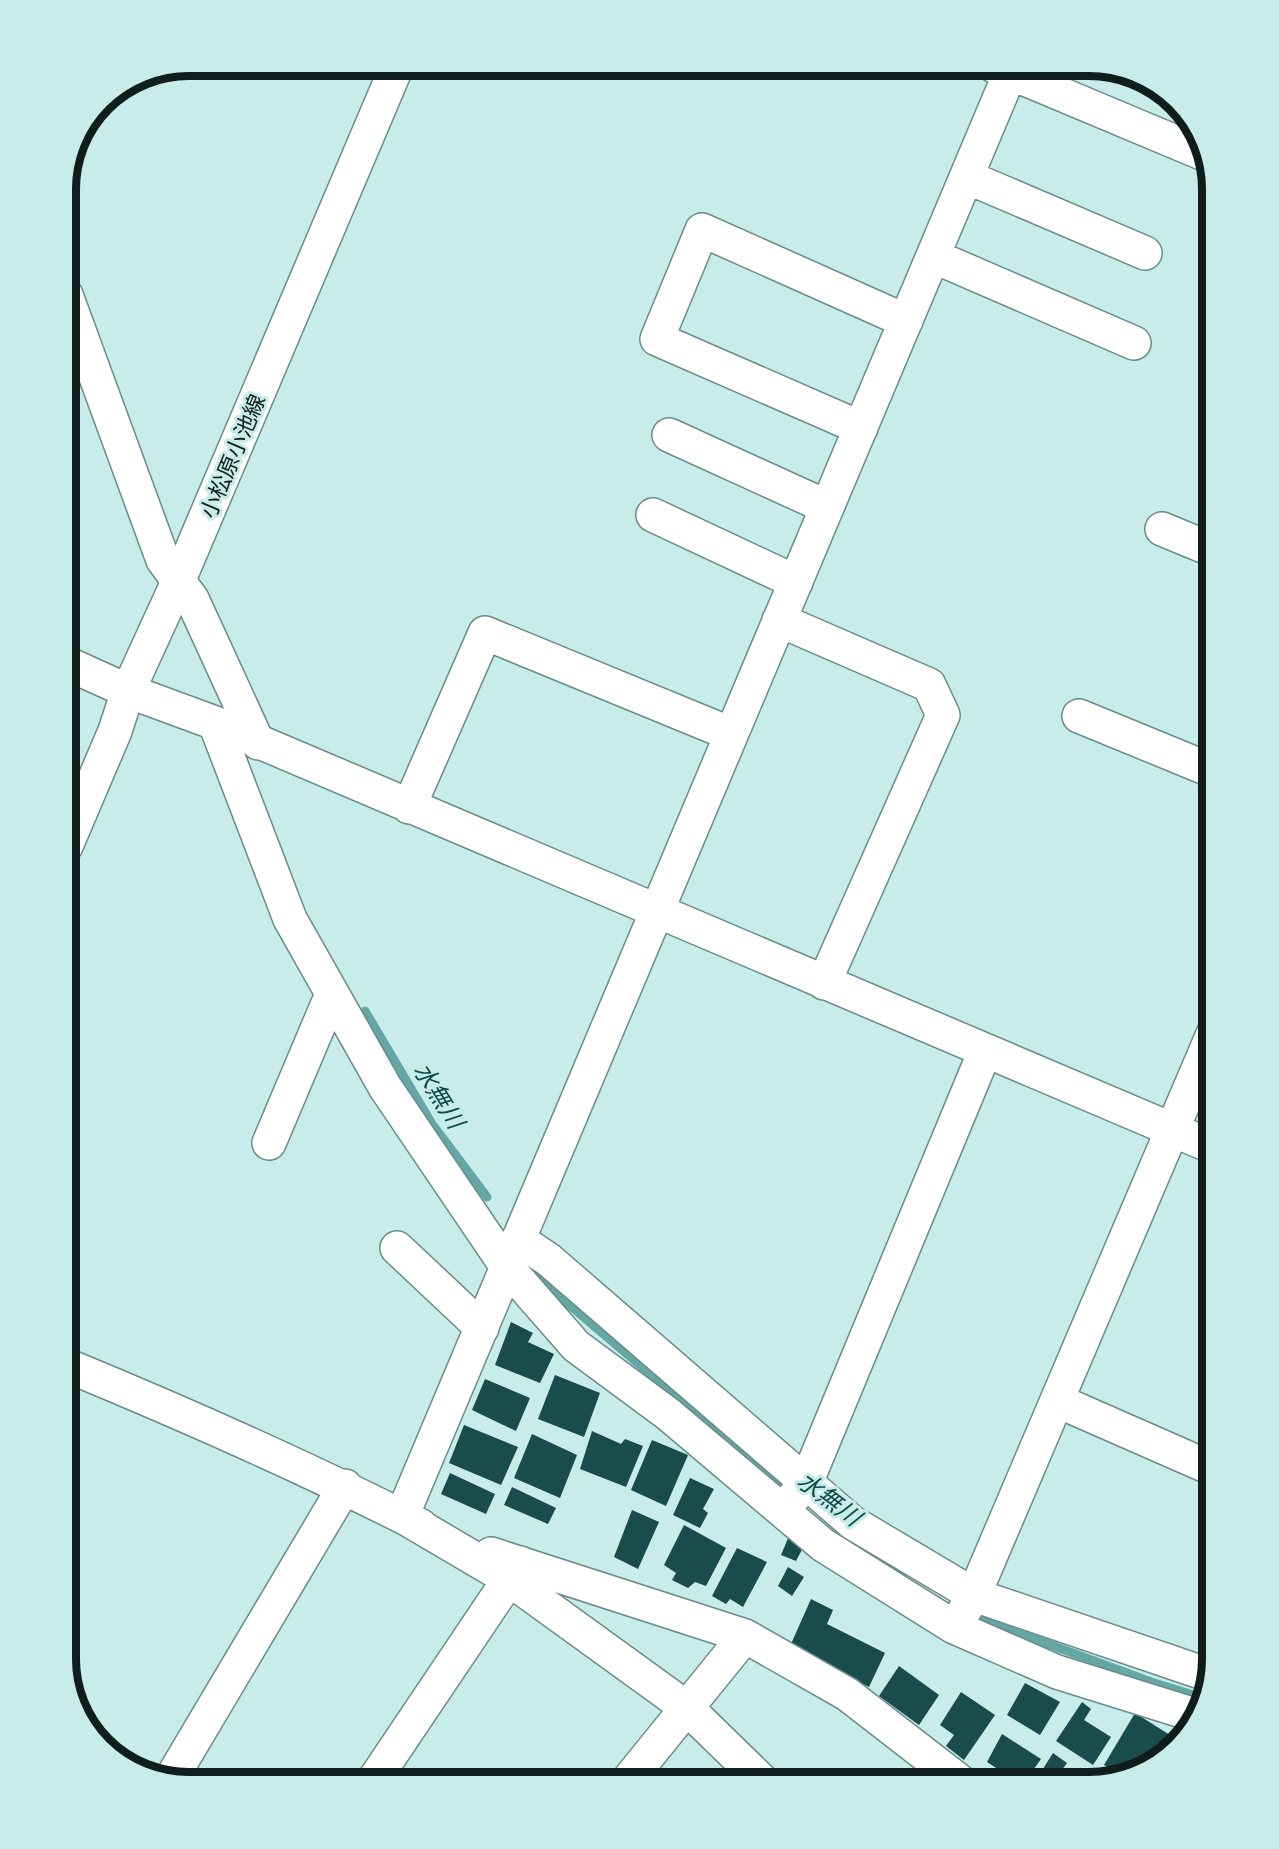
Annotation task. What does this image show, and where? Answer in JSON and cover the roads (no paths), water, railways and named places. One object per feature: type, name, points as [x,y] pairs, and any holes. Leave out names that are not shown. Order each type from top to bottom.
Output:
[{"type":"street","name":"小松原小池線","points":[[77,821],[115,731],[128,691],[178,582],[392,77]]},
{"type":"street","points":[[402,1516],[967,177],[1003,77]]},
{"type":"street","points":[[1027,77],[1196,150]]},
{"type":"street","points":[[967,177],[1145,253]]},
{"type":"street","points":[[861,428],[657,339],[702,230],[906,321]]},
{"type":"street","points":[[933,256],[1134,343]]},
{"type":"street","points":[[77,325],[163,560],[192,599],[258,743]]},
{"type":"street","points":[[669,435],[827,507]]},
{"type":"street","points":[[653,515],[796,582]]},
{"type":"street","points":[[1162,529],[1202,545]]},
{"type":"street","points":[[779,620],[929,685],[943,715],[824,983]]},
{"type":"street","points":[[409,807],[485,633],[731,734]]},
{"type":"street","points":[[77,668],[128,691],[215,723],[1202,1142]]},
{"type":"street","points":[[1079,716],[1202,766]]},
{"type":"street","points":[[215,723],[290,919],[385,1087],[512,1253],[576,1346],[668,1414],[823,1545],[954,1627],[1057,1672],[1189,1713]]},
{"type":"street","points":[[269,1143],[332,994]]},
{"type":"street","points":[[782,1509],[806,1484],[985,1052]]},
{"type":"street","points":[[954,1627],[974,1595],[1202,1060]]},
{"type":"street","points":[[397,1248],[482,1328]]},
{"type":"street","points":[[512,1253],[549,1260],[853,1523],[974,1595],[1202,1673]]},
{"type":"street","points":[[76,1369],[211,1425],[345,1486],[515,1571],[744,1636],[847,1694],[948,1772]]},
{"type":"street","points":[[1058,1401],[1202,1464]]},
{"type":"street","points":[[176,1771],[345,1486]]},
{"type":"street","points":[[515,1571],[687,1708],[753,1772]]},
{"type":"street","points":[[379,1772],[515,1571]]},
{"type":"street","points":[[635,1772],[744,1636]]},
{"type":"waterway","name":"水無川","points":[[365,1011],[432,1124],[487,1197]]},
{"type":"waterway","name":"水無川","points":[[531,1272],[790,1493]]},
{"type":"waterway","name":"水無川","points":[[970,1609],[1000,1626],[1151,1682],[1196,1696]]}]
